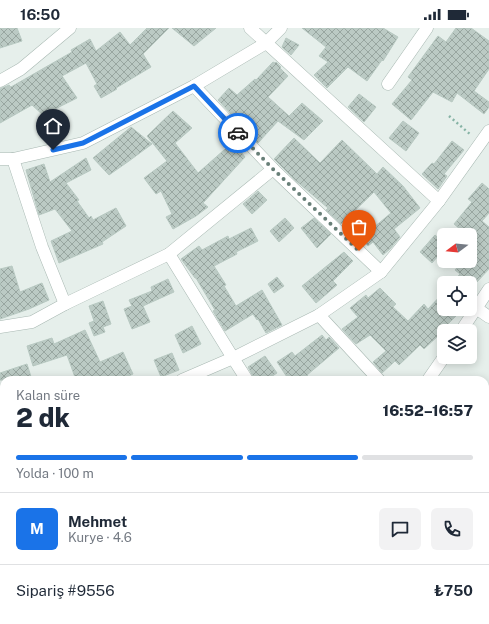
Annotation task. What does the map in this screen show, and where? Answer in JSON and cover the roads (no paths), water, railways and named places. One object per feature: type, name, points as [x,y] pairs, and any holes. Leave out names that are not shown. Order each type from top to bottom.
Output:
[{"type":"street","points":[[0,81],[20,69],[70,28]]},
{"type":"street","points":[[250,28],[439,201]]},
{"type":"street","points":[[0,159],[13,159],[83,143],[194,86],[266,44],[281,28]]},
{"type":"street","points":[[388,84],[427,28]]},
{"type":"street","points":[[194,86],[273,169],[381,272]]},
{"type":"street","points":[[191,376],[233,358],[318,315],[381,272],[439,201],[489,131]]},
{"type":"street","points":[[13,159],[42,246],[65,304]]},
{"type":"street","points":[[0,327],[32,322],[65,304],[169,254],[273,169]]},
{"type":"street","points":[[169,254],[244,376]]},
{"type":"street","points":[[477,307],[489,289]]},
{"type":"street","points":[[477,309],[489,316]]},
{"type":"street","points":[[318,315],[375,376]]},
{"type":"street","points":[[431,376],[439,364]]}]
